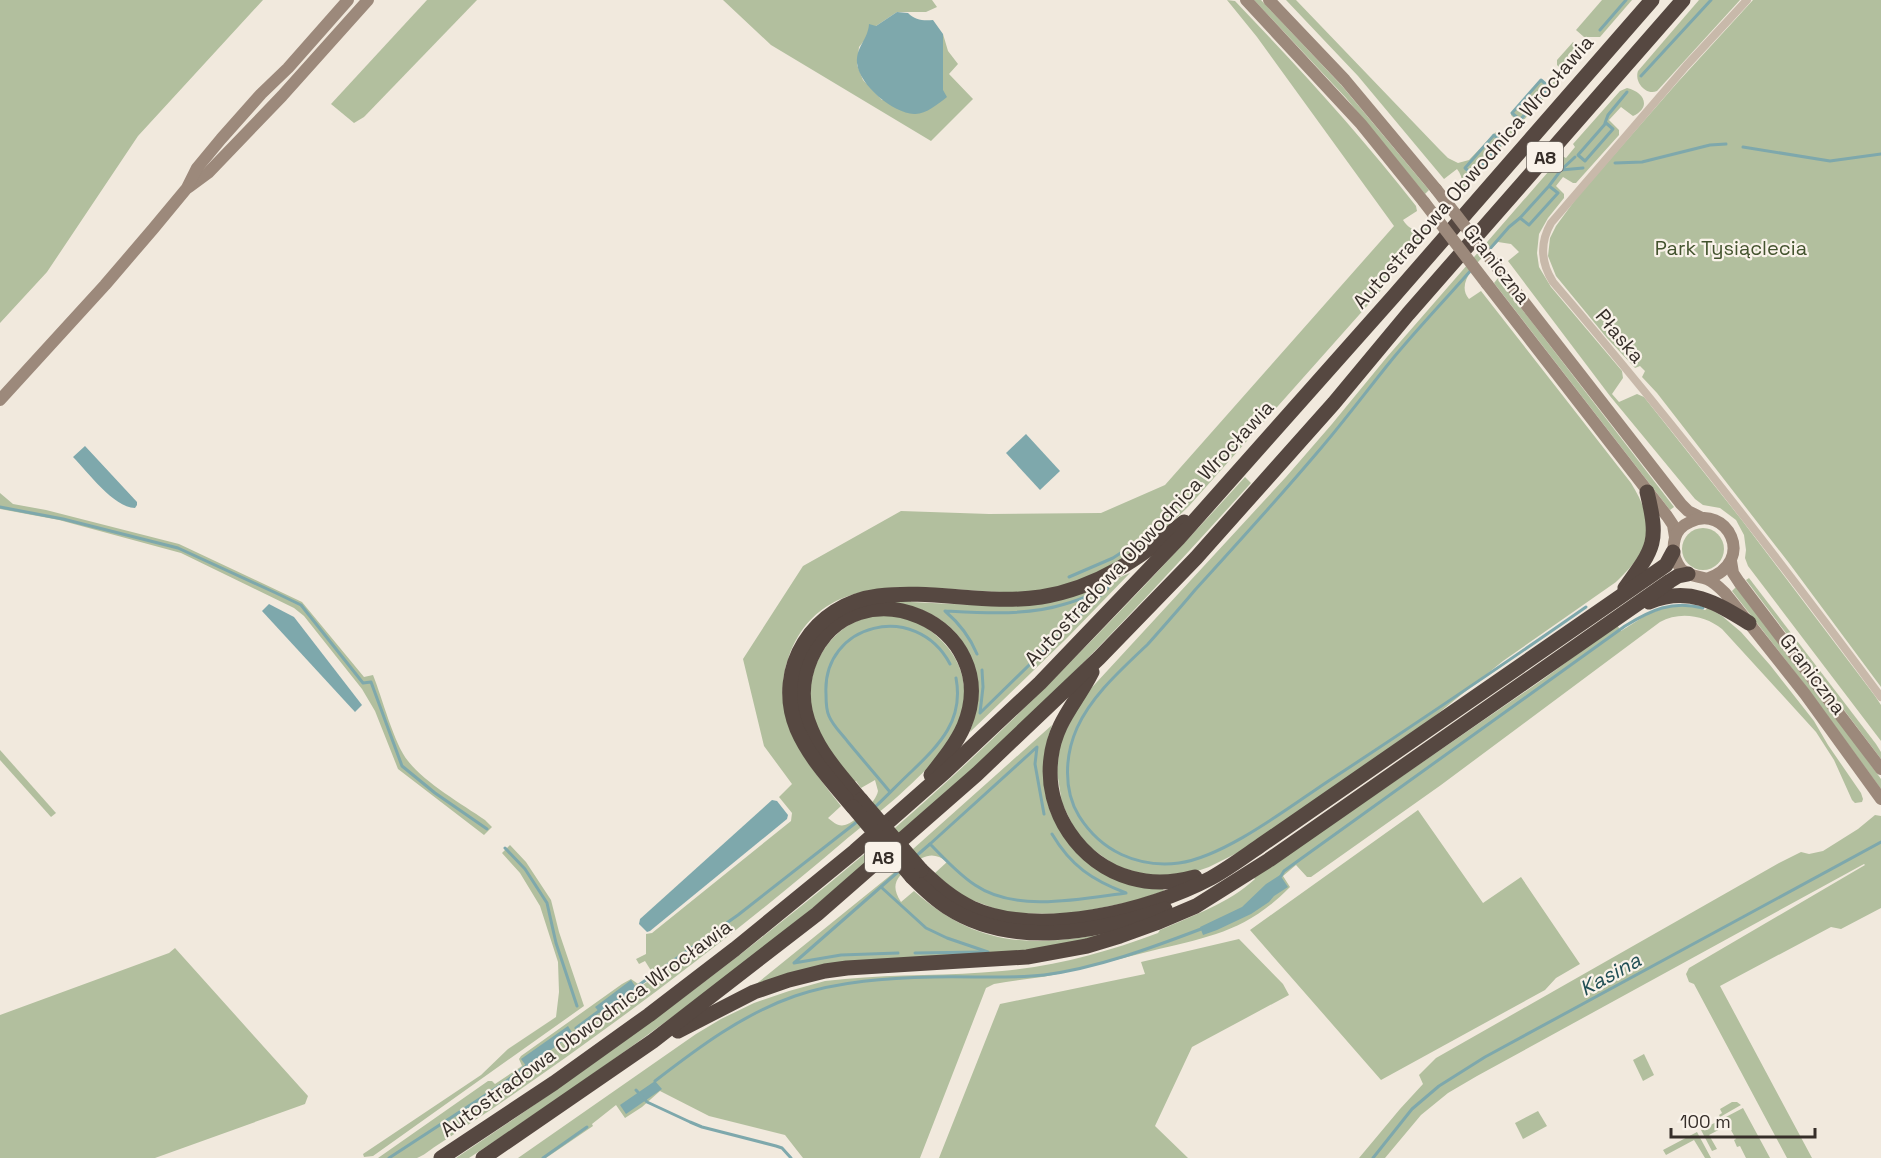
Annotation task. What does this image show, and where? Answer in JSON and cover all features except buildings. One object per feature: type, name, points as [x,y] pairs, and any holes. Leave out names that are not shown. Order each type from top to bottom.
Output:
[{"type":"highway","name":"Autostradowa Obwodnica Wrocławia","points":[[441,1158],[554,1083],[677,994],[810,889],[909,804],[1040,683],[1179,538],[1652,0]]},
{"type":"highway","name":"A8","points":[[483,1158],[653,1041],[817,914],[952,796],[1099,657],[1196,558],[1334,404],[1408,314],[1683,0]]},
{"type":"highway","points":[[1618,598],[1644,561],[1652,544],[1654,520],[1647,492]]},
{"type":"highway","points":[[1212,500],[1130,564],[1080,588],[1041,597],[979,599],[904,594],[876,596],[850,603],[824,619],[807,638],[796,659],[791,676],[791,707],[805,746],[820,767],[857,803],[942,904],[968,919],[1000,929],[1040,933],[1087,929],[1142,917],[1232,882]]},
{"type":"highway","points":[[916,873],[973,908],[1010,919],[1040,921],[1085,918],[1139,906],[1202,882],[1239,860],[1666,565],[1674,544]]},
{"type":"highway","points":[[653,1041],[688,1027],[739,999],[789,980],[847,968],[1011,959],[1057,952],[1120,936],[1177,914],[1206,900],[1288,846],[1678,576],[1688,574]]},
{"type":"highway","points":[[1627,611],[1662,597],[1690,595],[1715,604],[1749,623]]},
{"type":"highway","points":[[857,803],[811,729],[804,706],[805,675],[818,645],[840,623],[869,610],[892,609],[917,614],[943,630],[964,659],[970,685],[969,709],[960,733],[946,756],[909,804]]},
{"type":"highway","points":[[1099,657],[1089,678],[1062,720],[1053,743],[1050,759],[1053,796],[1062,821],[1073,839],[1085,852],[1105,867],[1132,879],[1156,883],[1196,877],[1239,860]]},
{"type":"main road","points":[[0,400],[105,285],[187,188],[197,168],[220,139],[288,68],[348,0]]},
{"type":"main road","points":[[187,188],[208,173],[282,96],[368,0]]},
{"type":"main road","name":"Graniczna","points":[[1246,0],[1361,124],[1424,202],[1673,525],[1674,544]]},
{"type":"main road","name":"Graniczna","points":[[1269,0],[1346,80],[1436,189],[1681,504],[1688,512],[1702,518]]},
{"type":"main road","points":[[1702,518],[1716,520],[1726,528],[1732,538],[1734,551],[1726,569],[1707,579],[1688,574],[1677,563],[1674,544],[1685,524],[1702,518]]},
{"type":"main road","name":"Graniczna","points":[[1731,561],[1733,573],[1739,582],[1881,769]]},
{"type":"main road","name":"Graniczna","points":[[1707,579],[1725,593],[1749,623],[1805,694],[1881,799]]},
{"type":"street","name":"Płaska","points":[[1747,0],[1680,73],[1559,213],[1545,234],[1542,255],[1546,270],[1553,282],[1705,465],[1881,697]]},
{"type":"green space","points":[[0,0],[263,0],[138,136],[47,272],[0,323]]},
{"type":"green space","points":[[427,0],[477,0],[364,117],[354,123],[331,104]]},
{"type":"green space","points":[[723,0],[932,0],[937,7],[926,12],[897,12],[876,26],[859,47],[857,65],[863,80],[882,100],[943,90],[943,34],[948,51],[958,64],[949,74],[973,99],[931,141],[771,45]]},
{"type":"green space","points":[[1227,0],[1235,1],[1282,51],[1395,179],[1416,206],[1417,211],[1403,220],[1408,226],[1419,230],[1430,224],[1457,196],[1462,187],[1460,173],[1457,169],[1444,179],[1358,76],[1286,0],[1296,0],[1439,149],[1448,158],[1458,163],[1469,160],[1496,132],[1504,137],[1517,121],[1511,115],[1512,113],[1541,80],[1549,87],[1563,71],[1557,65],[1557,60],[1573,42],[1581,49],[1581,53],[1552,91],[1534,108],[1433,228],[1380,285],[1383,288],[1189,506],[1148,542],[1102,571],[1053,588],[1013,592],[913,587],[882,589],[853,595],[827,607],[805,627],[789,656],[783,678],[783,699],[787,718],[803,755],[841,806],[828,818],[840,825],[849,823],[870,806],[878,791],[875,780],[861,788],[837,761],[817,730],[810,703],[811,684],[824,649],[836,635],[851,624],[868,617],[887,615],[905,618],[922,625],[936,635],[949,649],[956,659],[963,681],[964,704],[958,726],[942,751],[902,793],[801,877],[671,980],[582,1046],[422,1156],[378,1158],[488,1081],[495,1084],[522,1066],[519,1059],[521,1056],[622,984],[631,979],[641,986],[655,977],[645,961],[639,964],[636,959],[646,954],[646,934],[652,933],[791,821],[792,813],[779,797],[792,784],[764,746],[743,659],[803,566],[901,511],[989,514],[1101,513],[1165,485],[1394,226],[1257,37]]},
{"type":"green space","points":[[1254,0],[1261,0],[1342,86],[1429,190],[1425,194],[1346,98]]},
{"type":"green space","points":[[1602,0],[1632,0],[1600,37],[1584,37],[1576,30]]},
{"type":"green space","points":[[1699,0],[1740,0],[1657,91],[1645,90],[1639,83],[1638,71]]},
{"type":"green space","name":"Park Tysiąclecia","points":[[1753,0],[1881,0],[1881,687],[1789,563],[1657,393],[1642,377],[1645,371],[1640,366],[1635,368],[1607,338],[1556,276],[1548,256],[1550,238],[1556,226],[1578,196]]},
{"type":"green space","points":[[1627,88],[1638,93],[1644,100],[1644,104],[1633,116],[1621,107],[1609,120],[1619,130],[1619,135],[1576,183],[1563,177],[1556,186],[1564,194],[1564,198],[1539,234],[1537,253],[1539,267],[1551,287],[1622,371],[1623,378],[1612,394],[1619,402],[1637,394],[1644,397],[1741,519],[1875,696],[1881,705],[1881,741],[1748,566],[1745,558],[1744,535],[1736,520],[1720,508],[1703,505],[1695,499],[1610,396],[1508,261],[1519,252],[1511,244],[1498,242],[1468,276],[1465,292],[1469,299],[1481,291],[1631,483],[1645,512],[1647,524],[1647,536],[1637,559],[1616,582],[1503,661],[1430,720],[1243,850],[1209,867],[1186,875],[1146,875],[1116,866],[1091,848],[1075,830],[1062,803],[1057,772],[1060,742],[1084,696],[1286,477],[1562,156],[1566,158],[1575,147],[1573,144],[1620,91]]},
{"type":"green space","points":[[1498,278],[1674,507],[1670,510],[1494,283]]},
{"type":"green space","points":[[1245,477],[1251,483],[1087,659],[958,782],[882,849],[778,936],[665,1023],[469,1158],[456,1158],[626,1040],[736,958],[896,827],[988,743],[1076,657]]},
{"type":"green space","points":[[0,493],[13,504],[46,510],[179,544],[302,602],[364,677],[373,675],[393,732],[408,761],[434,785],[492,827],[484,835],[398,769],[375,711],[362,689],[304,616],[294,608],[181,553],[59,520],[0,509]]},
{"type":"green space","points":[[1703,528],[1711,529],[1718,534],[1723,541],[1723,557],[1718,564],[1711,569],[1703,570],[1695,569],[1688,564],[1683,557],[1682,549],[1683,541],[1688,534],[1695,529]]},
{"type":"green space","points":[[1130,573],[970,732],[977,692],[975,673],[970,656],[961,640],[949,626],[933,615],[913,607],[912,609],[889,606],[866,609],[845,617],[827,629],[813,645],[803,665],[799,687],[801,711],[809,734],[821,755],[851,793],[848,795],[820,761],[809,743],[800,723],[796,706],[795,690],[798,673],[810,643],[833,619],[848,610],[871,603],[903,599],[911,599],[911,602],[973,605],[1034,604],[1074,596]]},
{"type":"green space","points":[[1749,578],[1876,744],[1881,752],[1881,759],[1746,580]]},
{"type":"green space","points":[[1736,587],[1881,779],[1881,789],[1805,685],[1732,591]]},
{"type":"green space","points":[[1671,606],[1692,606],[1705,610],[1708,608],[1741,632],[1814,721],[1861,793],[1862,802],[1855,803],[1852,800],[1834,760],[1816,732],[1722,629],[1708,620],[1692,616],[1675,616],[1660,622],[1441,785],[1311,877],[1307,877],[1296,865],[1283,876],[1290,887],[1258,914],[1242,923],[1225,931],[1191,941],[1065,972],[994,984],[986,988],[920,1158],[803,1158],[785,1135],[709,1116],[660,1091],[625,1118],[616,1105],[592,1124],[593,1126],[546,1158],[518,1158],[696,1034],[754,1003],[825,981],[1022,969],[1101,952],[1158,933],[1245,888],[1254,878],[1542,680],[1617,625],[1621,631],[1648,614]]},
{"type":"green space","points":[[1052,725],[1045,753],[1044,782],[1055,823],[1065,839],[1082,853],[1149,882],[1164,891],[1134,901],[1071,914],[1007,913],[961,896],[935,873],[947,862],[933,855],[921,859],[899,877],[896,885],[897,896],[901,902],[914,891],[938,910],[962,924],[986,934],[1011,939],[1062,940],[1119,931],[1043,950],[755,985],[897,870],[894,866]]},
{"type":"green space","points":[[0,750],[56,813],[51,817],[0,760]]},
{"type":"green space","points":[[1418,810],[1483,903],[1521,877],[1580,964],[1556,978],[1545,990],[1381,1080],[1250,930]]},
{"type":"green space","points":[[1875,815],[1881,816],[1881,908],[1841,929],[1831,927],[1720,986],[1812,1158],[1787,1158],[1694,984],[1689,982],[1686,974],[1689,968],[1864,864],[1448,1093],[1421,1115],[1385,1158],[1359,1158],[1423,1084],[1419,1075],[1436,1058],[1779,863],[1801,852],[1809,854],[1823,851],[1858,829]]},
{"type":"green space","points":[[510,845],[526,862],[551,900],[559,932],[584,1006],[373,1156],[364,1157],[363,1154],[481,1075],[508,1049],[556,1017],[559,992],[558,962],[540,906],[520,873],[502,853]]},
{"type":"green space","points":[[1239,939],[1283,984],[1289,995],[1192,1047],[1155,1126],[1188,1158],[939,1158],[1000,1004],[1145,974],[1141,962]]},
{"type":"green space","points":[[175,948],[308,1096],[305,1104],[155,1158],[0,1158],[0,1015],[169,953]]},
{"type":"green space","points":[[1644,1054],[1654,1075],[1643,1081],[1633,1060]]},
{"type":"green space","points":[[1732,1102],[1741,1105],[1720,1117],[1722,1113],[1720,1109]]},
{"type":"green space","points":[[1743,1108],[1770,1158],[1746,1158],[1740,1146],[1737,1147],[1734,1140],[1736,1139],[1728,1125],[1709,1135],[1717,1149],[1712,1151],[1701,1130]]},
{"type":"green space","points":[[1538,1111],[1547,1126],[1523,1139],[1515,1123]]},
{"type":"green space","points":[[1697,1132],[1711,1158],[1705,1158],[1694,1140],[1666,1155],[1663,1150]]},
{"type":"water","points":[[897,12],[908,13],[919,19],[933,20],[943,34],[943,90],[947,97],[923,113],[906,112],[887,103],[870,89],[859,71],[858,52],[869,24],[876,26]]},
{"type":"water","points":[[1026,434],[1060,471],[1040,490],[1006,453]]},
{"type":"water","points":[[85,446],[137,502],[135,508],[118,502],[73,457]]},
{"type":"water","points":[[269,604],[294,617],[362,705],[355,712],[262,611]]},
{"type":"water","points":[[772,800],[777,801],[788,815],[787,819],[650,931],[647,932],[639,924],[640,919]]},
{"type":"water","points":[[1280,875],[1288,887],[1269,902],[1251,914],[1203,935],[1200,927],[1242,907],[1266,884]]},
{"type":"water","points":[[631,980],[637,989],[602,1015],[595,1007]]},
{"type":"water","points":[[568,1026],[573,1034],[527,1067],[521,1059]]},
{"type":"water","points":[[655,1081],[662,1089],[626,1114],[620,1105]]},
{"type":"waterway","points":[[1600,30],[1626,0]]},
{"type":"waterway","points":[[1641,76],[1711,0]]},
{"type":"waterway","points":[[1541,80],[1549,87],[1520,120],[1512,113],[1541,80]]},
{"type":"waterway","points":[[1605,123],[1608,115],[1627,92]]},
{"type":"waterway","points":[[1606,123],[1613,129],[1585,161],[1578,155],[1606,123]]},
{"type":"waterway","points":[[1494,135],[1502,142],[1473,175],[1465,168],[1494,135]]},
{"type":"waterway","points":[[1615,163],[1642,162],[1710,145],[1726,144]]},
{"type":"waterway","points":[[1743,147],[1830,161],[1881,154]]},
{"type":"waterway","points":[[1575,157],[1561,170],[1583,168]]},
{"type":"waterway","points":[[1549,186],[1558,193],[1529,225],[1520,218],[1561,170]]},
{"type":"waterway","points":[[1488,251],[1520,218]]},
{"type":"waterway","points":[[1472,269],[1400,350],[1286,488],[1148,644],[1108,683],[1091,704],[1077,728],[1070,749],[1068,784],[1074,806],[1079,816],[1098,839],[1109,848],[1135,860],[1164,864],[1197,859],[1255,830],[1586,607]]},
{"type":"waterway","points":[[0,507],[63,519],[178,548],[301,605],[363,683],[371,682],[402,766],[435,793],[487,829]]},
{"type":"waterway","points":[[1069,577],[1113,558],[1133,545]]},
{"type":"waterway","points":[[977,654],[964,631],[945,611],[1005,613],[1051,608],[1108,588],[980,713],[982,670]]},
{"type":"waterway","points":[[1281,876],[1284,871],[1625,626],[1662,608],[1681,605],[1703,608]]},
{"type":"waterway","points":[[890,792],[831,720],[826,702],[829,670],[839,650],[855,636],[874,628],[895,627],[916,632],[935,644],[950,664]]},
{"type":"waterway","points":[[875,807],[932,751],[948,730],[956,706],[958,693],[956,678]]},
{"type":"waterway","points":[[1044,814],[1035,764],[1037,747],[930,844],[975,885],[991,894],[1010,899],[1049,902],[1126,893],[1083,871],[1067,855],[1052,834]]},
{"type":"waterway","points":[[636,987],[738,915],[858,821]]},
{"type":"waterway","name":"Kasina","points":[[1373,1158],[1412,1109],[1439,1086],[1485,1057],[1881,842]]},
{"type":"waterway","points":[[915,857],[930,844]]},
{"type":"waterway","points":[[505,848],[525,869],[547,903],[556,943],[577,1006]]},
{"type":"waterway","points":[[898,953],[841,955],[794,963],[899,871]]},
{"type":"waterway","points":[[881,887],[926,928],[988,952]]},
{"type":"waterway","points":[[655,1081],[739,1022],[776,1003],[812,991],[864,981],[899,978],[1017,977],[1064,972],[1143,950],[1201,929]]},
{"type":"waterway","points":[[915,953],[982,952]]},
{"type":"waterway","points":[[576,1028],[599,1011]]},
{"type":"waterway","points":[[389,1158],[504,1083],[526,1066]]},
{"type":"waterway","points":[[636,1090],[647,1102],[690,1122],[782,1148],[791,1158]]},
{"type":"waterway","points":[[543,1158],[587,1127]]}]
